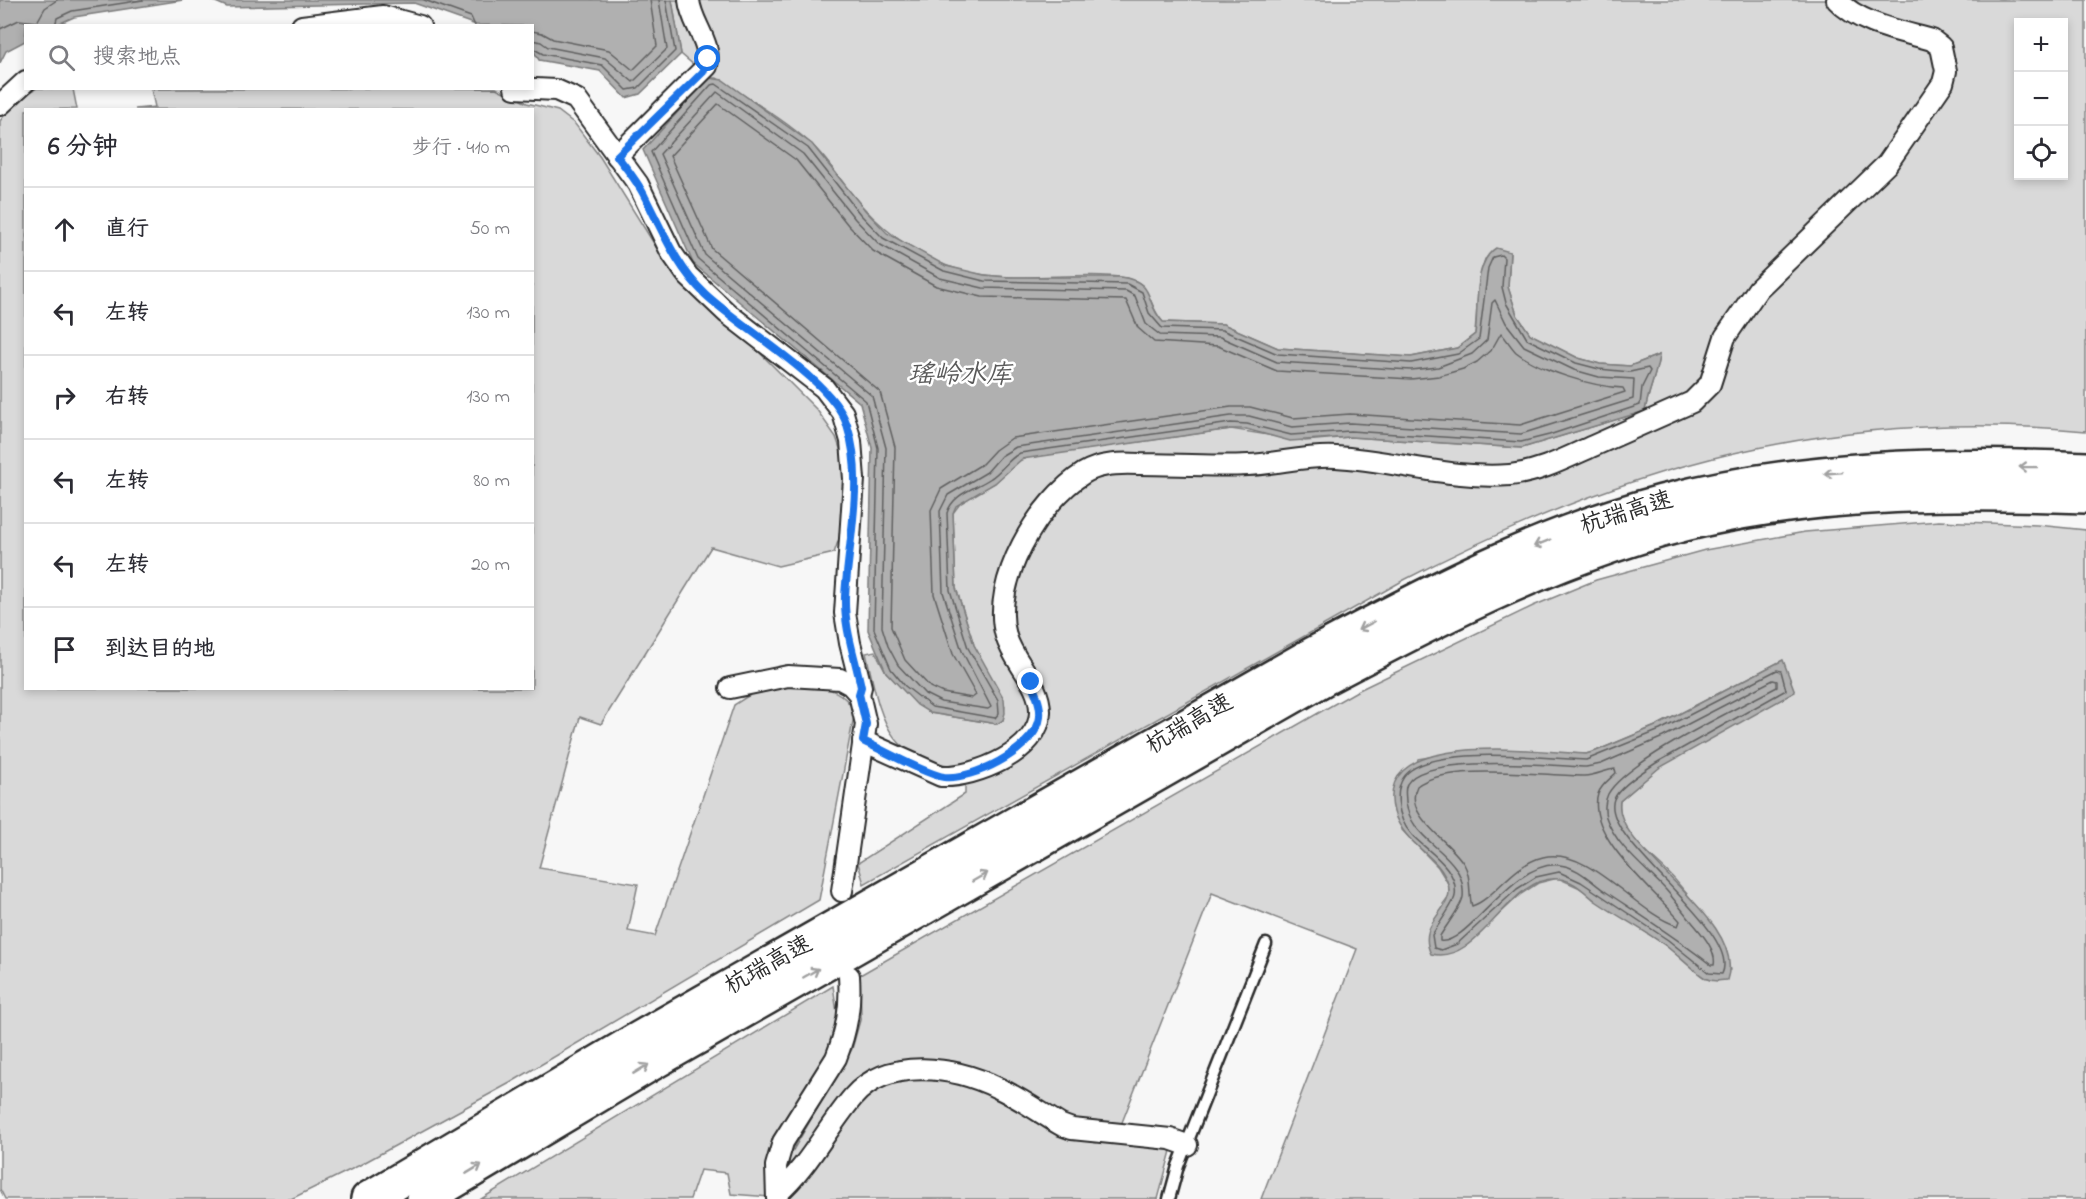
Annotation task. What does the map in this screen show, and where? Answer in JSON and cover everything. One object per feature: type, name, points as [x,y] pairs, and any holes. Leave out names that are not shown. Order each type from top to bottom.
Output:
[{"type":"highway","name":"杭瑞高速","points":[[368,1199],[633,1042],[1312,654],[1426,596],[1543,543],[1660,503],[1777,479],[1938,467],[2086,469]]},
{"type":"highway","name":"杭瑞高速","points":[[424,1199],[647,1066],[1298,694],[1438,620],[1553,568],[1667,529],[1781,506],[1939,494],[2086,496]]},
{"type":"street","points":[[617,156],[707,66],[708,51],[693,17],[689,0]]},
{"type":"street","points":[[863,741],[941,777],[952,777],[989,768],[1002,761],[1032,734],[1039,724],[1038,699],[1006,638],[1002,620],[1003,602],[1013,566],[1040,514],[1086,471],[1122,463],[1248,465],[1334,456],[1476,476],[1514,474],[1549,466],[1692,402],[1710,384],[1725,337],[1758,289],[1887,164],[1943,83],[1946,71],[1941,47],[1932,40],[1860,17],[1849,12],[1837,0]]},
{"type":"street","points":[[318,24],[383,16],[413,24]]},
{"type":"street","points":[[0,105],[24,83]]},
{"type":"street","points":[[527,90],[556,90],[570,95],[638,184],[671,252],[688,276],[727,313],[824,388],[843,413],[851,441],[854,479],[845,613],[861,687],[859,694]]},
{"type":"street","points":[[730,688],[788,676],[840,679],[851,685],[859,694],[866,724],[842,891]]},
{"type":"street","points":[[777,1196],[776,1166],[783,1142],[836,1058],[841,1045],[849,1015],[849,976]]},
{"type":"street","points":[[777,1196],[810,1159],[855,1095],[874,1081],[909,1070],[934,1070],[978,1079],[999,1088],[1061,1125],[1082,1131],[1170,1139],[1187,1145]]},
{"type":"lane","points":[[1169,1199],[1187,1145],[1266,944]]},
{"type":"shaded area","points":[[672,0],[2086,0],[2086,431],[1993,426],[1904,428],[1818,437],[1734,453],[1651,476],[1569,504],[1487,539],[1404,580],[864,884],[858,863],[965,794],[965,767],[938,763],[917,756],[902,746],[891,732],[876,697],[866,653],[875,651],[886,672],[930,713],[997,724],[1003,720],[1005,706],[974,645],[956,588],[953,513],[962,501],[995,483],[1016,462],[1029,457],[1231,429],[1305,441],[1350,437],[1522,448],[1645,411],[1659,355],[1630,366],[1600,364],[1578,358],[1530,334],[1517,315],[1508,287],[1510,252],[1485,259],[1479,281],[1475,334],[1457,348],[1411,357],[1278,348],[1223,324],[1163,322],[1145,290],[1136,281],[1128,278],[1086,275],[1002,276],[960,270],[928,258],[899,240],[861,205],[821,154],[800,134],[717,78],[709,78],[681,54]]},
{"type":"shaded area","points":[[34,90],[73,90],[77,108],[24,108],[24,690],[534,690],[534,108],[145,108],[155,107],[151,90],[500,90],[527,103],[558,111],[575,124],[600,157],[676,279],[756,349],[817,410],[836,437],[843,457],[849,510],[834,553],[778,566],[711,547],[601,724],[580,717],[539,868],[638,884],[628,931],[655,936],[734,705],[755,692],[770,687],[799,684],[828,689],[840,695],[849,704],[854,716],[819,900],[510,1083],[358,1166],[291,1199],[5,1199],[0,1189],[0,121],[15,101]]},
{"type":"shaded area","points":[[1939,521],[2037,525],[2086,530],[2086,1199],[1261,1199],[1357,949],[1212,893],[1119,1130],[1171,1151],[1158,1199],[790,1199],[789,1157],[852,1049],[861,1017],[860,975],[1357,691],[1533,606],[1596,580],[1705,550],[1805,532]],"holes":[[[1783,660],[1620,801],[1620,813],[1631,835],[1676,881],[1700,911],[1723,947],[1730,970],[1706,979],[1665,945],[1578,887],[1558,878],[1538,883],[1521,894],[1468,943],[1443,904],[1449,896],[1449,885],[1438,867],[1402,830],[1418,759],[1472,750],[1586,754],[1658,725]]]},
{"type":"shaded area","points":[[833,986],[838,1019],[828,1056],[770,1149],[766,1173],[771,1197],[731,1194],[727,1173],[700,1170],[690,1199],[481,1199]]},
{"type":"water","points":[[0,0],[183,0],[74,17],[58,24],[24,24],[24,42],[6,51],[0,63]]},
{"type":"water","points":[[211,0],[672,0],[681,54],[640,94],[626,98],[600,71],[539,60],[534,52],[534,24],[473,24],[414,3],[227,7]]},
{"type":"water","name":"瑶岭水库","points":[[709,78],[723,80],[812,144],[865,210],[887,233],[946,266],[984,275],[1007,277],[1120,277],[1140,283],[1145,288],[1157,315],[1163,322],[1223,324],[1278,348],[1411,357],[1457,348],[1475,334],[1478,288],[1483,264],[1496,248],[1510,252],[1508,287],[1517,315],[1530,334],[1578,358],[1600,364],[1630,366],[1659,355],[1645,411],[1522,448],[1350,437],[1290,441],[1246,429],[1231,429],[1022,459],[995,483],[956,506],[953,513],[956,588],[974,645],[1004,699],[1003,720],[997,724],[930,713],[917,705],[886,672],[868,630],[872,448],[860,403],[693,263],[643,150]]},
{"type":"water","points":[[1783,660],[1795,692],[1659,768],[1620,801],[1623,821],[1636,841],[1701,909],[1718,933],[1728,957],[1727,980],[1713,981],[1705,978],[1658,940],[1597,902],[1574,884],[1559,879],[1541,881],[1525,890],[1465,946],[1449,954],[1431,954],[1427,943],[1428,933],[1446,901],[1449,893],[1448,884],[1437,865],[1405,833],[1394,812],[1394,785],[1408,767],[1433,756],[1464,750],[1533,750],[1586,754],[1658,725]]},
{"type":"route","points":[[708,59],[703,72],[617,156],[638,184],[671,252],[688,276],[727,313],[824,388],[843,413],[851,441],[854,479],[853,524],[845,613],[861,687],[859,694],[866,724],[863,741],[941,777],[975,773],[1002,761],[1032,734],[1039,724],[1038,699],[1031,682]]}]
